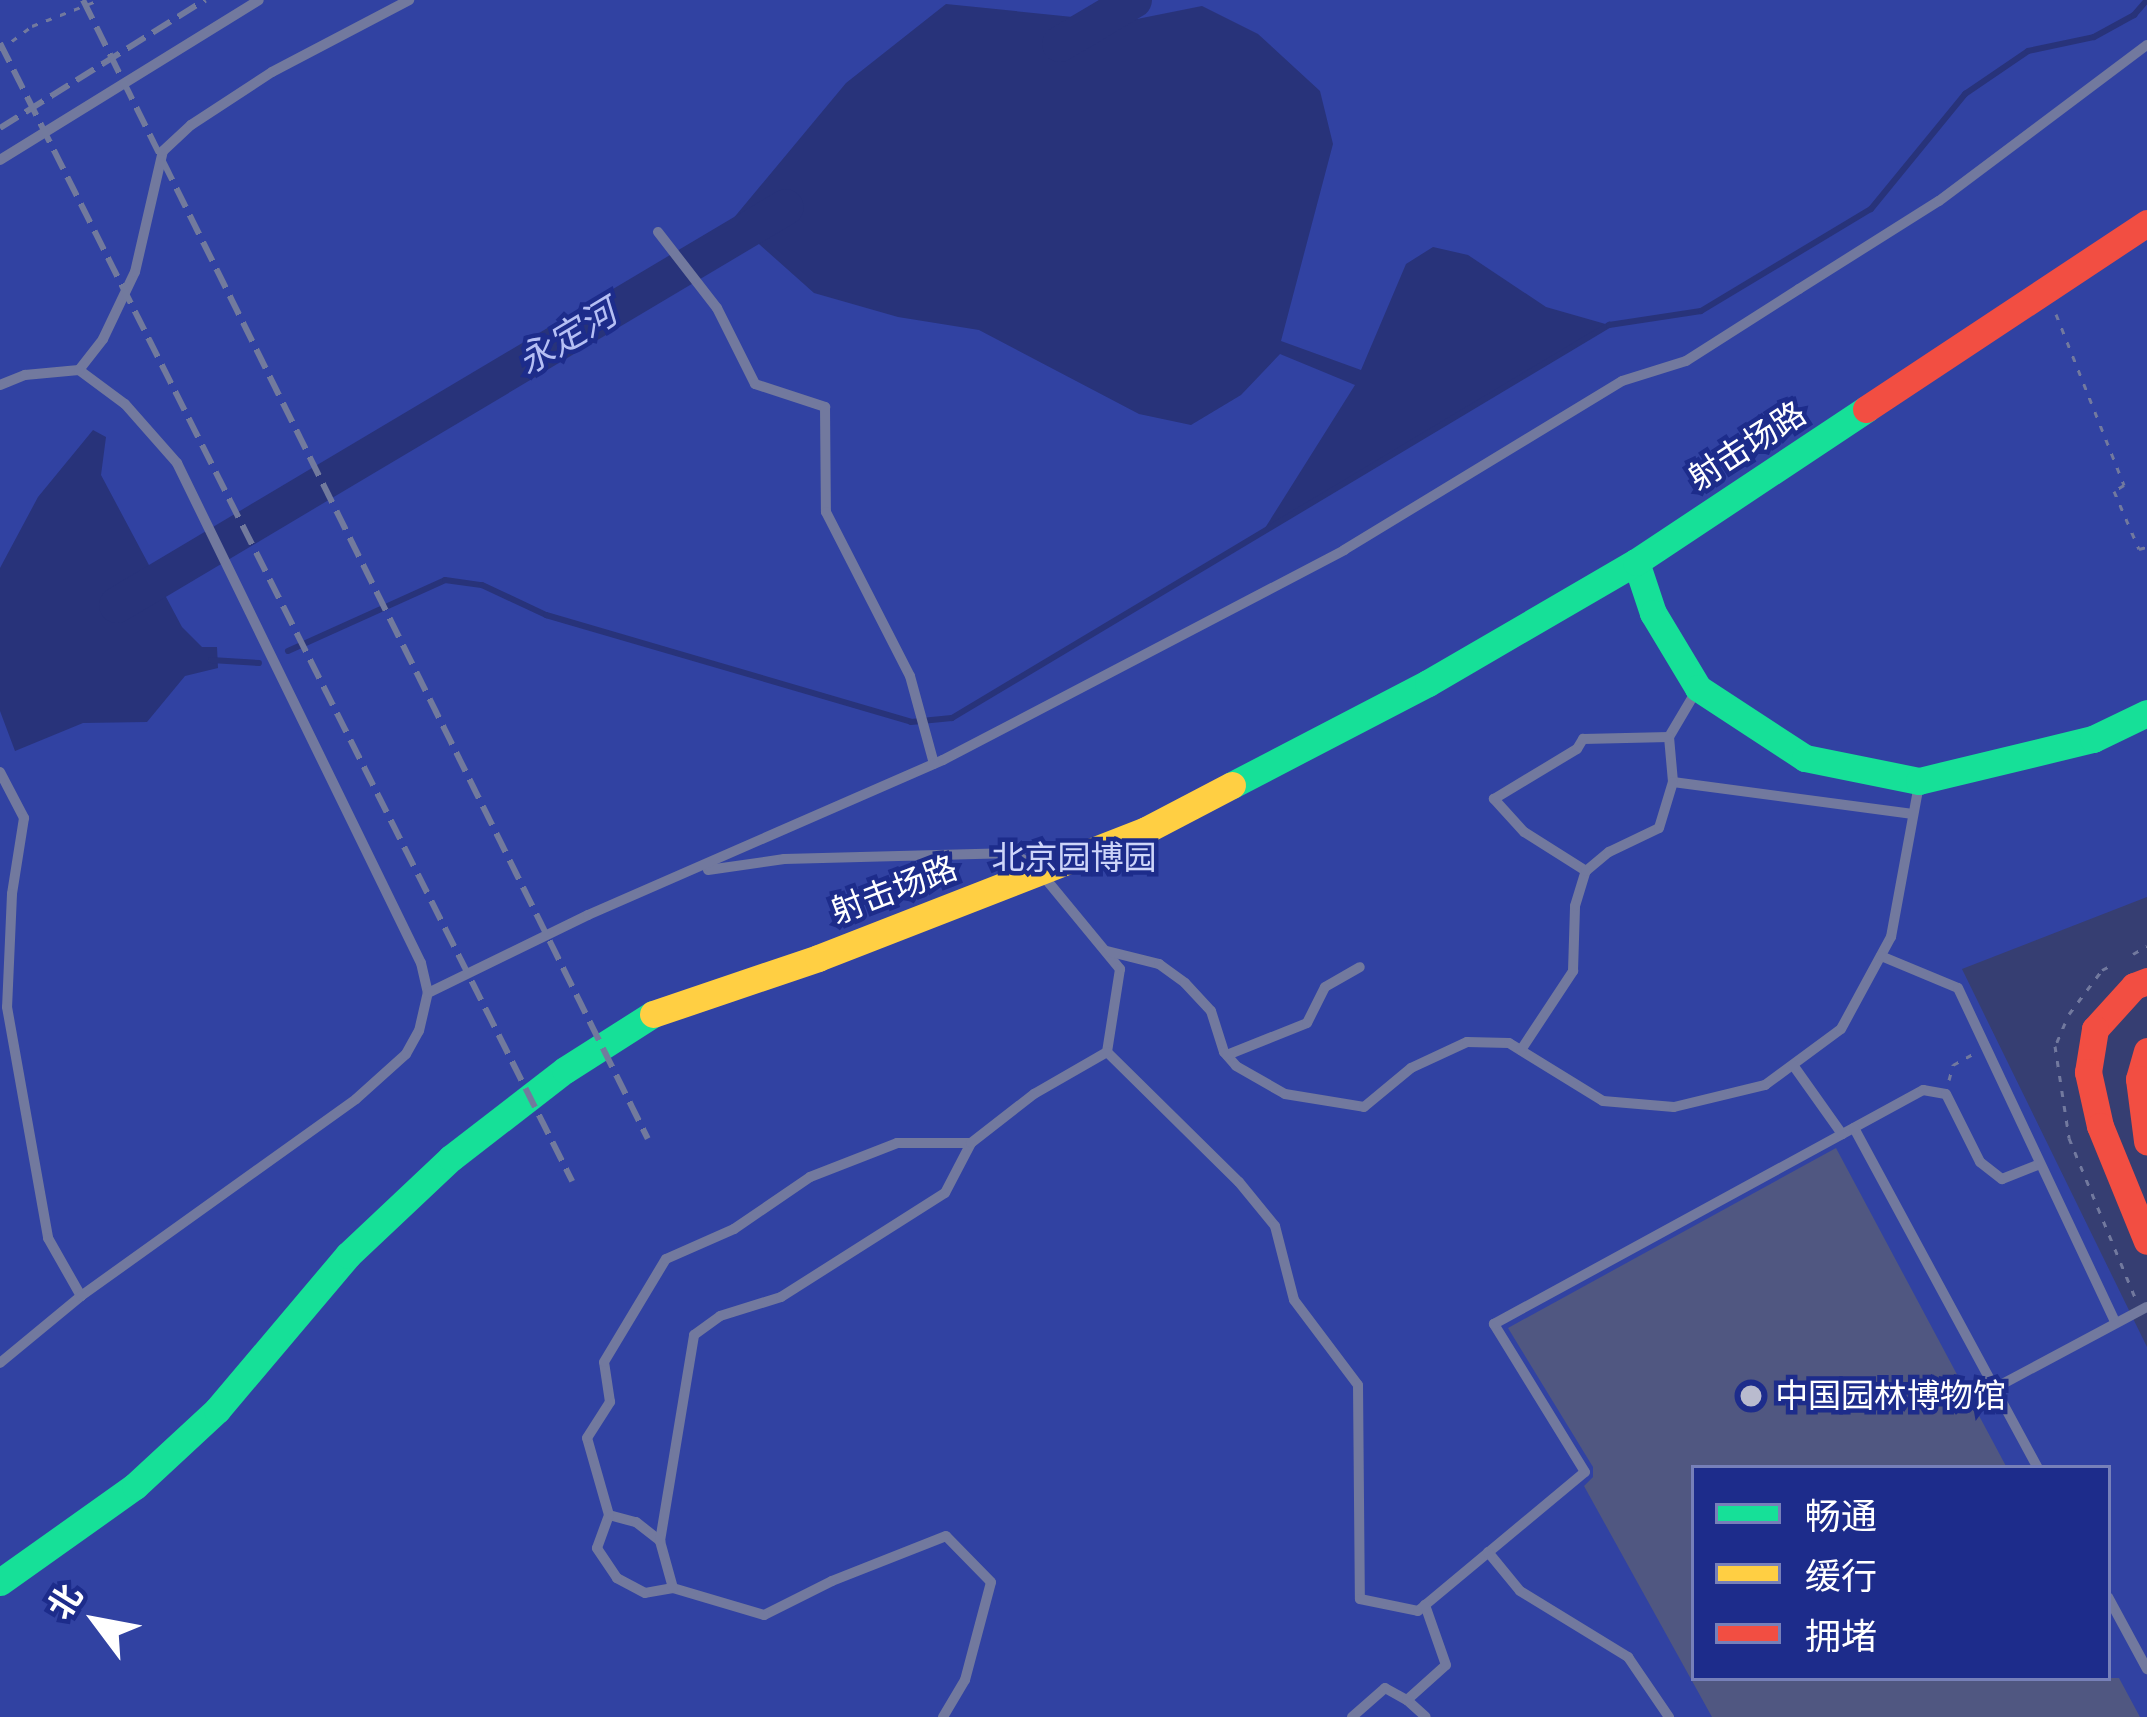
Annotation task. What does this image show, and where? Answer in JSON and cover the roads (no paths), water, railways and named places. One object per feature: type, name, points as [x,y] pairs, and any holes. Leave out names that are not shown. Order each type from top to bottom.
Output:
[{"type":"street","name":"射击场路","points":[[0,1582],[135,1486],[217,1410],[348,1256],[451,1158],[565,1070],[650,1015],[818,958],[1166,820],[1428,683],[1636,562],[2147,223]]},
{"type":"street","points":[[1636,562],[1653,613],[1698,688],[1805,758],[1919,782],[2093,739],[2147,713]]},
{"type":"street","points":[[2147,981],[2134,986],[2096,1029],[2088,1072],[2099,1126],[2147,1241]]},
{"type":"street","points":[[2147,1051],[2139,1079],[2147,1141]]},
{"type":"lane","points":[[0,160],[259,0]]},
{"type":"lane","points":[[79,370],[110,327],[135,272],[163,151],[191,125],[272,72],[409,0]]},
{"type":"lane","points":[[428,993],[934,764],[1344,550],[1622,381],[1685,361],[1939,201],[2147,45]]},
{"type":"lane","points":[[658,232],[717,308],[755,384],[825,407],[826,512],[910,676],[934,764]]},
{"type":"lane","points":[[0,386],[25,376],[79,370],[125,404],[177,463],[421,963],[428,993],[419,1030],[406,1054],[356,1099],[82,1297],[0,1363]]},
{"type":"lane","points":[[1521,1050],[1574,971],[1575,906],[1586,871],[1609,852],[1659,828],[1673,782],[1669,737],[1698,688]]},
{"type":"lane","points":[[1586,871],[1524,832],[1494,799],[1577,748],[1582,739],[1669,737]]},
{"type":"lane","points":[[0,772],[23,818],[12,894],[7,1007],[48,1238],[82,1297]]},
{"type":"lane","points":[[1673,782],[1913,814]]},
{"type":"lane","points":[[1106,951],[1159,964],[1184,983],[1210,1011],[1227,1055],[1286,1094],[1364,1107],[1411,1068],[1467,1042],[1510,1043],[1603,1101],[1674,1107],[1766,1084],[1841,1029],[1891,937],[1919,782]]},
{"type":"lane","points":[[693,872],[784,859],[1014,854],[1040,872],[1120,969],[1107,1052]]},
{"type":"lane","points":[[1881,956],[1958,988],[2115,1322]]},
{"type":"lane","points":[[1227,1055],[1307,1022],[1325,988],[1360,967]]},
{"type":"lane","points":[[1107,1052],[1239,1182],[1275,1226],[1294,1300],[1358,1385],[1360,1599],[1418,1611],[1585,1472],[1495,1324],[1923,1090],[1946,1094],[1980,1162],[2002,1179],[2040,1164]]},
{"type":"lane","points":[[673,1588],[660,1541],[694,1335],[719,1316],[781,1297],[945,1192],[971,1143],[1034,1094],[1107,1052]]},
{"type":"lane","points":[[1792,1065],[1848,1131],[2036,1465]]},
{"type":"lane","points":[[943,1717],[965,1681],[991,1582],[946,1536],[832,1581],[764,1615],[673,1588],[645,1593],[617,1578],[597,1549],[609,1514],[587,1438],[610,1402],[604,1363],[666,1259],[734,1228],[810,1177],[897,1143],[971,1143]]},
{"type":"lane","points":[[1995,1388],[2147,1307]]},
{"type":"lane","points":[[609,1514],[636,1522],[660,1541]]},
{"type":"lane","points":[[1488,1552],[1520,1592],[1628,1657],[1670,1717]]},
{"type":"lane","points":[[2111,1604],[2147,1670]]},
{"type":"lane","points":[[1407,1700],[1446,1665],[1425,1605]]},
{"type":"lane","points":[[1352,1717],[1385,1688],[1426,1717]]},
{"type":"waterway","name":"永定河","points":[[1060,44],[1134,0]]},
{"type":"waterway","points":[[288,651],[445,580],[482,585],[546,615],[911,722],[952,718],[1609,325],[1701,311],[1871,209],[1965,94],[2028,51],[2094,37],[2134,15],[2147,0]]},
{"type":"waterway","name":"永定河","points":[[117,605],[786,207]]},
{"type":"waterway","points":[[211,660],[259,663]]},
{"type":"railway","points":[[83,0],[648,1139]]},
{"type":"railway","points":[[0,128],[205,0]]},
{"type":"railway","points":[[0,43],[572,1181]]},
{"type":"place","name":"中国园林博物馆","points":[[1751,1396]]},
{"type":"park label","name":"北京园博园","points":[[1074,858]]}]
